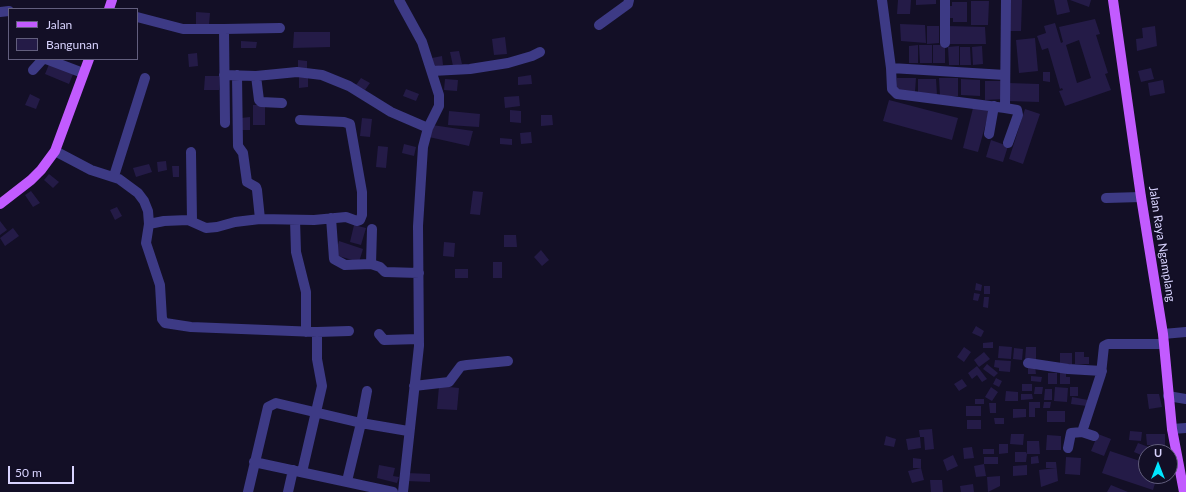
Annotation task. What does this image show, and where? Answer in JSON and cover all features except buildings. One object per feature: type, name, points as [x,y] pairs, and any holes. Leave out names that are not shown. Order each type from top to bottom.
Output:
[{"type":"main road","name":"Jalan Raya Ngamplang","points":[[1113,0],[1163,339],[1172,429],[1185,491]]},
{"type":"main road","points":[[0,204],[31,180],[41,170],[55,151],[89,60]]},
{"type":"street","points":[[399,0],[420,37],[439,95],[439,106],[428,128],[423,147],[419,200],[419,339],[408,431],[403,492]]},
{"type":"street","points":[[599,25],[628,4],[629,0]]},
{"type":"street","points":[[882,0],[891,68],[892,89],[897,94],[1017,110],[1018,115],[1008,143]]},
{"type":"street","points":[[945,0],[945,43]]},
{"type":"street","points":[[1005,108],[1006,0]]},
{"type":"street","points":[[138,17],[183,29],[280,28]]},
{"type":"street","points":[[224,29],[225,123]]},
{"type":"street","points":[[432,71],[470,69],[508,63],[540,52]]},
{"type":"street","points":[[33,70],[42,60]]},
{"type":"street","points":[[49,60],[83,73]]},
{"type":"street","points":[[891,68],[1005,75]]},
{"type":"street","points":[[224,75],[256,76],[297,72],[327,76],[349,86],[391,112],[428,128]]},
{"type":"street","points":[[237,75],[238,146],[243,153],[247,182],[256,187],[257,190],[260,219]]},
{"type":"street","points":[[256,76],[257,96],[260,102],[282,104]]},
{"type":"street","points":[[114,176],[145,78]]},
{"type":"street","points":[[989,134],[994,106]]},
{"type":"street","points":[[150,224],[164,221],[192,221],[206,228],[260,219],[314,220],[346,217],[357,221],[362,218],[362,192],[351,127],[346,122],[300,120]]},
{"type":"street","points":[[55,151],[91,170],[114,176],[138,193],[148,211],[150,224],[146,243],[160,285],[162,319],[165,323],[191,327],[306,332],[349,331]]},
{"type":"street","points":[[191,152],[192,221]]},
{"type":"street","points":[[1106,198],[1141,197]]},
{"type":"street","points":[[331,218],[334,258],[345,265],[371,264],[380,267],[386,272],[419,273]]},
{"type":"street","points":[[295,220],[296,252],[306,292],[306,332]]},
{"type":"street","points":[[371,264],[372,229]]},
{"type":"street","points":[[288,492],[298,471],[316,413],[322,386],[317,358],[318,332]]},
{"type":"street","points":[[1082,432],[1102,371],[1105,345],[1163,339],[1186,332]]},
{"type":"street","points":[[379,334],[384,340],[419,339]]},
{"type":"street","points":[[414,386],[449,382],[461,366],[508,361]]},
{"type":"street","points":[[1028,363],[1068,369],[1102,371]]},
{"type":"street","points":[[347,481],[361,423],[366,391]]},
{"type":"street","points":[[1168,396],[1186,399]]},
{"type":"street","points":[[248,492],[254,462],[269,406],[276,403],[361,423],[408,431]]},
{"type":"street","points":[[1172,429],[1186,428]]},
{"type":"street","points":[[1068,448],[1071,433],[1082,432],[1094,436]]},
{"type":"street","points":[[254,462],[392,492]]}]
